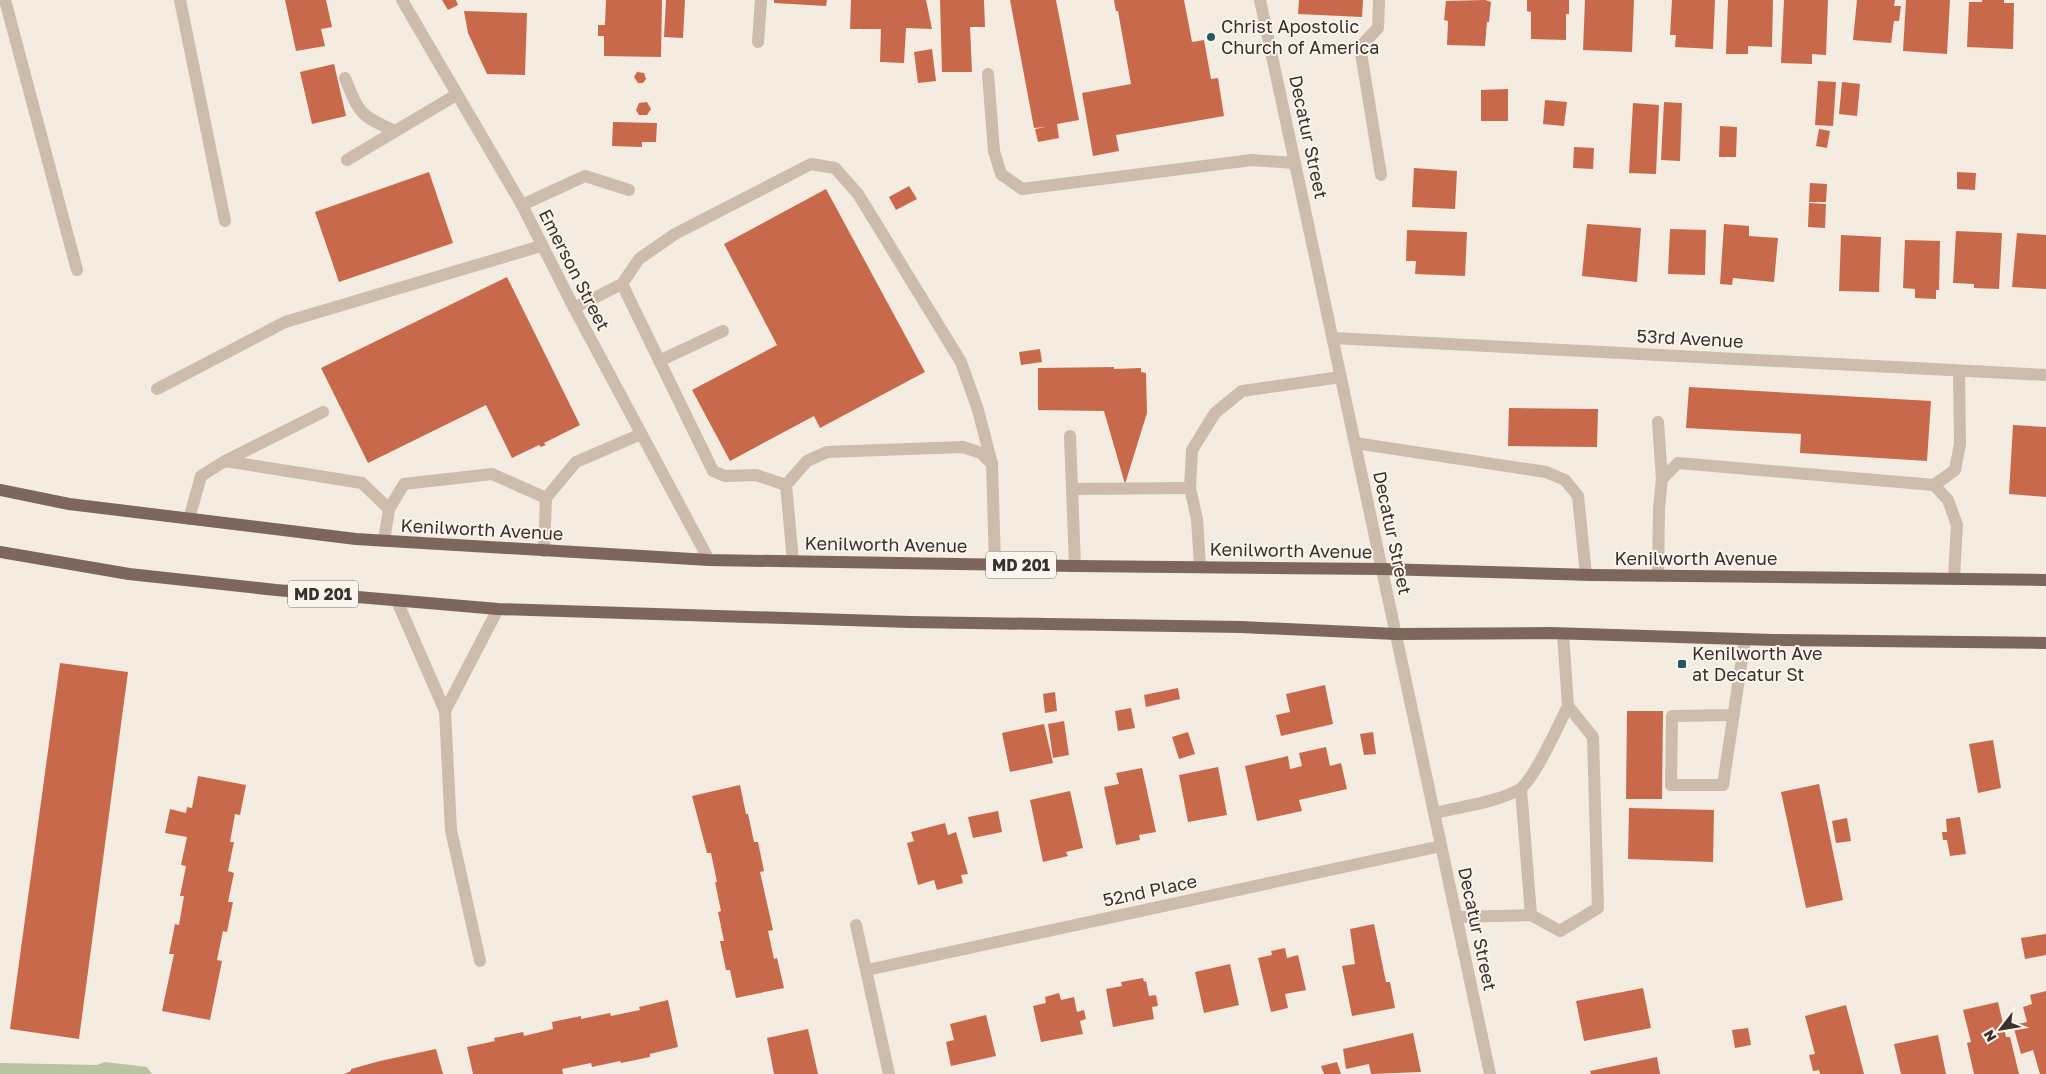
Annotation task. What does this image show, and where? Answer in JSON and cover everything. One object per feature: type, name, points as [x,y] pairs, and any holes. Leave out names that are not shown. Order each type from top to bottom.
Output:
[{"type":"main road","name":"Kenilworth Avenue","points":[[0,490],[69,504],[384,541],[709,560],[1382,570],[1586,575],[2046,580]]},
{"type":"main road","name":"MD 201","points":[[0,552],[128,574],[397,601],[498,609],[910,622],[1240,627],[1396,634],[1563,634],[1745,639],[2046,642]]},
{"type":"street","points":[[5,0],[77,270]]},
{"type":"street","points":[[180,0],[225,221]]},
{"type":"street","name":"Emerson Street","points":[[402,0],[522,205],[541,246],[709,560]]},
{"type":"street","points":[[758,42],[762,0]]},
{"type":"street","name":"Decatur Street","points":[[1260,0],[1490,1074]]},
{"type":"street","points":[[1379,0],[1378,28],[1360,47],[1381,176]]},
{"type":"street","points":[[988,74],[994,151],[1002,174],[1022,189],[1252,160],[1295,163]]},
{"type":"street","points":[[345,78],[357,107],[371,121],[395,131]]},
{"type":"street","points":[[347,160],[456,95]]},
{"type":"street","points":[[574,308],[622,284],[639,259],[675,234],[811,164],[835,168],[858,194],[961,362],[978,410],[992,464],[995,565]]},
{"type":"street","points":[[522,205],[585,176],[629,190]]},
{"type":"street","points":[[157,389],[285,322],[541,246]]},
{"type":"street","points":[[622,284],[712,472],[725,476],[756,476],[786,485]]},
{"type":"street","points":[[659,361],[723,331]]},
{"type":"street","name":"53rd Avenue","points":[[1333,338],[2046,376]]},
{"type":"street","points":[[1662,479],[1678,463],[1934,485],[1955,470],[1960,444],[1959,371]]},
{"type":"street","points":[[1200,567],[1198,519],[1190,488],[1192,450],[1215,413],[1242,391],[1341,377]]},
{"type":"street","points":[[189,519],[201,476],[225,461],[323,412]]},
{"type":"street","points":[[1658,422],[1662,479],[1659,508],[1658,576]]},
{"type":"street","points":[[544,551],[546,498],[576,462],[641,434]]},
{"type":"street","points":[[1070,436],[1075,566]]},
{"type":"street","points":[[1355,443],[1546,472],[1565,480],[1578,496],[1586,575]]},
{"type":"street","points":[[793,561],[786,485],[807,461],[827,452],[963,447],[981,453],[992,464]]},
{"type":"street","points":[[225,461],[362,483],[389,509]]},
{"type":"street","points":[[384,541],[389,509],[404,484],[492,474],[546,498]]},
{"type":"street","points":[[1934,485],[1948,500],[1957,525],[1954,578]]},
{"type":"street","points":[[1072,488],[1190,488]]},
{"type":"street","points":[[397,601],[445,711],[451,830],[480,961]]},
{"type":"street","points":[[445,711],[498,609]]},
{"type":"street","points":[[1434,813],[1494,799],[1521,789],[1538,765],[1568,706],[1563,634]]},
{"type":"street","points":[[1734,714],[1672,716],[1671,785],[1724,785],[1745,639]]},
{"type":"street","points":[[1457,916],[1531,915],[1560,931],[1598,908],[1593,737],[1568,706]]},
{"type":"street","points":[[1521,789],[1531,915]]},
{"type":"street","name":"52nd Place","points":[[867,970],[1441,846]]},
{"type":"street","points":[[856,925],[889,1074]]},
{"type":"green space","points":[[105,1062],[147,1067],[152,1074],[0,1074],[0,1063],[97,1065]]},
{"type":"building","points":[[285,0],[326,0],[332,27],[321,29],[325,46],[296,51]]},
{"type":"building","points":[[442,0],[456,0],[458,5],[448,10]]},
{"type":"building","points":[[606,0],[662,0],[661,57],[604,56],[604,36],[598,36],[598,25],[605,25]]},
{"type":"building","points":[[666,0],[685,0],[683,38],[664,37]]},
{"type":"building","points":[[774,0],[827,0],[826,6],[774,3]]},
{"type":"building","points":[[851,0],[926,0],[932,29],[906,28],[904,63],[880,62],[881,29],[850,29]]},
{"type":"building","points":[[940,0],[984,0],[985,27],[970,27],[972,72],[942,72]]},
{"type":"building","points":[[1010,0],[1056,0],[1079,120],[1057,124],[1059,138],[1038,142],[1035,129],[1045,127],[1034,128]]},
{"type":"building","points":[[1114,0],[1184,0],[1192,42],[1204,40],[1211,79],[1218,78],[1224,116],[1116,135],[1119,151],[1093,156],[1082,93],[1131,84],[1118,11],[1116,11]]},
{"type":"building","points":[[1299,0],[1363,0],[1362,17],[1298,14]]},
{"type":"building","points":[[1485,0],[1491,2],[1485,46],[1447,45],[1448,21],[1444,20],[1446,1]]},
{"type":"building","points":[[1527,0],[1569,0],[1569,14],[1566,14],[1566,40],[1531,39],[1531,12],[1527,11]]},
{"type":"building","points":[[1585,0],[1634,0],[1632,52],[1583,50]]},
{"type":"building","points":[[1672,0],[1715,0],[1713,49],[1675,47],[1676,35],[1670,35]]},
{"type":"building","points":[[1728,0],[1773,0],[1772,47],[1748,46],[1748,54],[1726,54]]},
{"type":"building","points":[[1784,0],[1828,0],[1826,55],[1812,54],[1812,64],[1781,63]]},
{"type":"building","points":[[1857,0],[1895,0],[1894,6],[1901,6],[1899,21],[1894,21],[1891,43],[1853,40]]},
{"type":"building","points":[[1906,0],[1950,0],[1947,54],[1903,51]]},
{"type":"building","points":[[1982,0],[2004,0],[2004,3],[2014,3],[2013,49],[1967,47],[1969,2],[1982,2]]},
{"type":"building","points":[[464,11],[527,13],[525,75],[487,74],[468,33]]},
{"type":"building","points":[[932,49],[936,81],[918,83],[914,52]]},
{"type":"building","points":[[334,64],[346,116],[312,124],[300,72]]},
{"type":"building","points":[[637,72],[644,73],[646,79],[643,83],[638,83],[634,77]]},
{"type":"building","points":[[1818,81],[1836,82],[1833,126],[1815,125]]},
{"type":"building","points":[[1842,82],[1860,84],[1857,116],[1839,114]]},
{"type":"building","points":[[1508,89],[1508,121],[1481,121],[1481,90]]},
{"type":"building","points":[[1545,100],[1567,102],[1564,126],[1543,124]]},
{"type":"building","points":[[647,102],[651,109],[647,115],[639,115],[636,110],[639,103]]},
{"type":"building","points":[[1664,102],[1682,103],[1680,161],[1661,160]]},
{"type":"building","points":[[1633,103],[1659,105],[1656,174],[1629,173]]},
{"type":"building","points":[[613,122],[657,123],[656,142],[642,142],[642,147],[612,146]]},
{"type":"building","points":[[1720,126],[1737,127],[1736,157],[1719,157]]},
{"type":"building","points":[[1819,129],[1830,131],[1827,148],[1816,146]]},
{"type":"building","points":[[1574,147],[1594,148],[1593,169],[1573,168]]},
{"type":"building","points":[[1414,168],[1457,171],[1455,209],[1412,207]]},
{"type":"building","points":[[429,172],[453,243],[339,282],[315,212]]},
{"type":"building","points":[[1957,172],[1976,173],[1975,190],[1957,189]]},
{"type":"building","points":[[1810,183],[1827,184],[1826,202],[1809,202]]},
{"type":"building","points":[[909,186],[917,199],[896,210],[889,197]]},
{"type":"building","points":[[826,189],[925,372],[820,428],[814,416],[730,461],[692,390],[777,345],[724,244]]},
{"type":"building","points":[[1809,203],[1826,204],[1825,228],[1808,227]]},
{"type":"building","points":[[1587,224],[1641,228],[1637,282],[1582,276]]},
{"type":"building","points":[[1724,224],[1749,226],[1749,236],[1778,238],[1774,282],[1733,278],[1732,285],[1720,284]]},
{"type":"building","points":[[1670,229],[1706,230],[1705,275],[1668,274]]},
{"type":"building","points":[[1407,230],[1467,232],[1465,276],[1415,274],[1416,261],[1406,261]]},
{"type":"building","points":[[1956,231],[2002,233],[1999,289],[1974,288],[1974,284],[1953,283]]},
{"type":"building","points":[[2017,233],[2046,235],[2046,289],[2012,287]]},
{"type":"building","points":[[1841,235],[1881,237],[1879,292],[1839,291]]},
{"type":"building","points":[[1905,240],[1940,241],[1939,290],[1936,290],[1936,299],[1915,298],[1915,289],[1903,288]]},
{"type":"building","points":[[507,277],[580,425],[544,443],[546,445],[541,447],[539,445],[512,458],[486,405],[368,463],[321,368]]},
{"type":"building","points":[[1040,349],[1042,362],[1021,365],[1019,352]]},
{"type":"building","points":[[1114,367],[1114,369],[1141,368],[1141,372],[1146,373],[1147,413],[1125,484],[1104,411],[1038,410],[1038,368]]},
{"type":"building","points":[[1689,387],[1931,401],[1927,461],[1800,453],[1801,434],[1686,428]]},
{"type":"building","points":[[1509,408],[1598,409],[1597,447],[1508,446]]},
{"type":"building","points":[[2013,425],[2046,427],[2046,497],[2009,494]]},
{"type":"building","points":[[60,663],[128,672],[79,1039],[10,1029]]},
{"type":"building","points":[[1325,685],[1333,724],[1281,736],[1276,715],[1290,712],[1286,694]]},
{"type":"building","points":[[1178,688],[1180,699],[1146,707],[1144,695]]},
{"type":"building","points":[[1055,692],[1057,711],[1045,713],[1043,694]]},
{"type":"building","points":[[1131,708],[1135,728],[1118,731],[1115,711]]},
{"type":"building","points":[[1627,711],[1663,711],[1662,799],[1626,799]]},
{"type":"building","points":[[1064,721],[1069,755],[1053,758],[1048,724]]},
{"type":"building","points":[[1044,724],[1053,763],[1010,772],[1002,733]]},
{"type":"building","points":[[1188,732],[1195,754],[1179,759],[1172,737]]},
{"type":"building","points":[[1373,732],[1376,754],[1364,755],[1360,734]]},
{"type":"building","points":[[1993,740],[2001,788],[1978,793],[1969,744]]},
{"type":"building","points":[[1326,747],[1330,766],[1341,763],[1347,789],[1299,800],[1302,811],[1257,821],[1245,766],[1288,756],[1290,769],[1302,766],[1299,753]]},
{"type":"building","points":[[1218,767],[1227,815],[1188,822],[1179,775]]},
{"type":"building","points":[[1142,768],[1156,832],[1139,835],[1140,840],[1116,845],[1104,787],[1119,784],[1116,773]]},
{"type":"building","points":[[198,776],[246,785],[240,815],[235,814],[230,842],[234,842],[228,871],[234,873],[228,902],[233,902],[227,932],[223,931],[217,960],[222,961],[210,1020],[162,1011],[174,954],[169,954],[175,924],[179,925],[184,896],[180,896],[186,866],[181,865],[187,837],[165,833],[170,809],[186,813],[187,807],[192,808]]},
{"type":"building","points":[[1819,784],[1843,900],[1806,908],[1781,792]]},
{"type":"building","points":[[740,785],[754,842],[758,842],[764,871],[760,872],[773,930],[768,931],[774,959],[777,958],[784,988],[736,998],[730,970],[726,970],[720,941],[724,941],[718,912],[721,911],[711,853],[707,853],[692,796]]},
{"type":"building","points":[[1070,791],[1083,848],[1066,852],[1068,856],[1043,862],[1030,800]]},
{"type":"building","points":[[1629,808],[1714,810],[1713,862],[1628,859]]},
{"type":"building","points":[[998,811],[1002,832],[973,838],[968,817]]},
{"type":"building","points":[[1960,817],[1966,854],[1950,856],[1947,840],[1943,840],[1942,832],[1947,832],[1946,819]]},
{"type":"building","points":[[1847,818],[1851,841],[1836,843],[1832,821]]},
{"type":"building","points":[[945,823],[948,835],[956,832],[968,874],[961,875],[963,883],[937,890],[934,880],[918,885],[907,843],[914,841],[911,832]]},
{"type":"building","points":[[1374,924],[1386,982],[1390,982],[1395,1008],[1352,1016],[1342,966],[1355,964],[1350,929]]},
{"type":"building","points":[[2046,934],[2046,955],[2025,959],[2021,938]]},
{"type":"building","points":[[1285,948],[1287,958],[1298,955],[1306,990],[1285,994],[1288,1008],[1271,1012],[1258,958],[1272,955],[1271,951]]},
{"type":"building","points":[[1230,964],[1239,1005],[1204,1013],[1195,972]]},
{"type":"building","points":[[1143,978],[1144,982],[1146,981],[1149,996],[1156,995],[1158,1006],[1152,1007],[1154,1019],[1113,1027],[1106,989],[1122,986],[1121,982]]},
{"type":"building","points":[[1643,988],[1651,1028],[1584,1041],[1576,1001]]},
{"type":"building","points":[[2046,991],[2046,1074],[2040,1074],[2033,1050],[2021,1054],[2013,1025],[2027,1022],[2023,1007],[2032,1004],[2030,995]]},
{"type":"building","points":[[1059,993],[1061,1000],[1074,997],[1077,1012],[1084,1010],[1086,1019],[1080,1021],[1083,1034],[1041,1042],[1033,1006],[1046,1003],[1045,997]]},
{"type":"building","points":[[668,1000],[678,1047],[650,1054],[650,1057],[621,1063],[620,1061],[592,1067],[591,1063],[562,1069],[563,1074],[473,1074],[467,1047],[495,1041],[494,1038],[523,1032],[524,1036],[553,1029],[552,1022],[610,1013],[611,1016],[640,1010],[639,1007]]},
{"type":"building","points":[[1998,1002],[2006,1037],[2010,1037],[2019,1074],[1974,1074],[1967,1043],[1971,1042],[1963,1010]]},
{"type":"building","points":[[1846,1005],[1864,1074],[1820,1074],[1819,1070],[1813,1071],[1809,1055],[1815,1054],[1805,1016]]},
{"type":"building","points":[[986,1015],[996,1056],[951,1066],[946,1042],[954,1040],[950,1024]]},
{"type":"building","points":[[1748,1028],[1751,1045],[1735,1048],[1732,1030]]},
{"type":"building","points":[[808,1029],[818,1074],[774,1074],[767,1038]]},
{"type":"building","points":[[1413,1033],[1421,1072],[1371,1074],[1369,1064],[1346,1069],[1343,1049]]},
{"type":"building","points":[[1938,1035],[1946,1074],[1901,1074],[1894,1044]]},
{"type":"building","points":[[436,1049],[443,1074],[344,1074],[351,1071],[351,1069],[380,1061]]},
{"type":"building","points":[[1657,1057],[1660,1074],[1591,1074],[1590,1071]]},
{"type":"building","points":[[1337,1062],[1341,1074],[1324,1074],[1321,1066]]},
{"type":"place","name":"Christ Apostolic Church of America","points":[[1211,37]]},
{"type":"place","name":"Kenilworth Ave at Decatur St","points":[[1682,664]]}]
